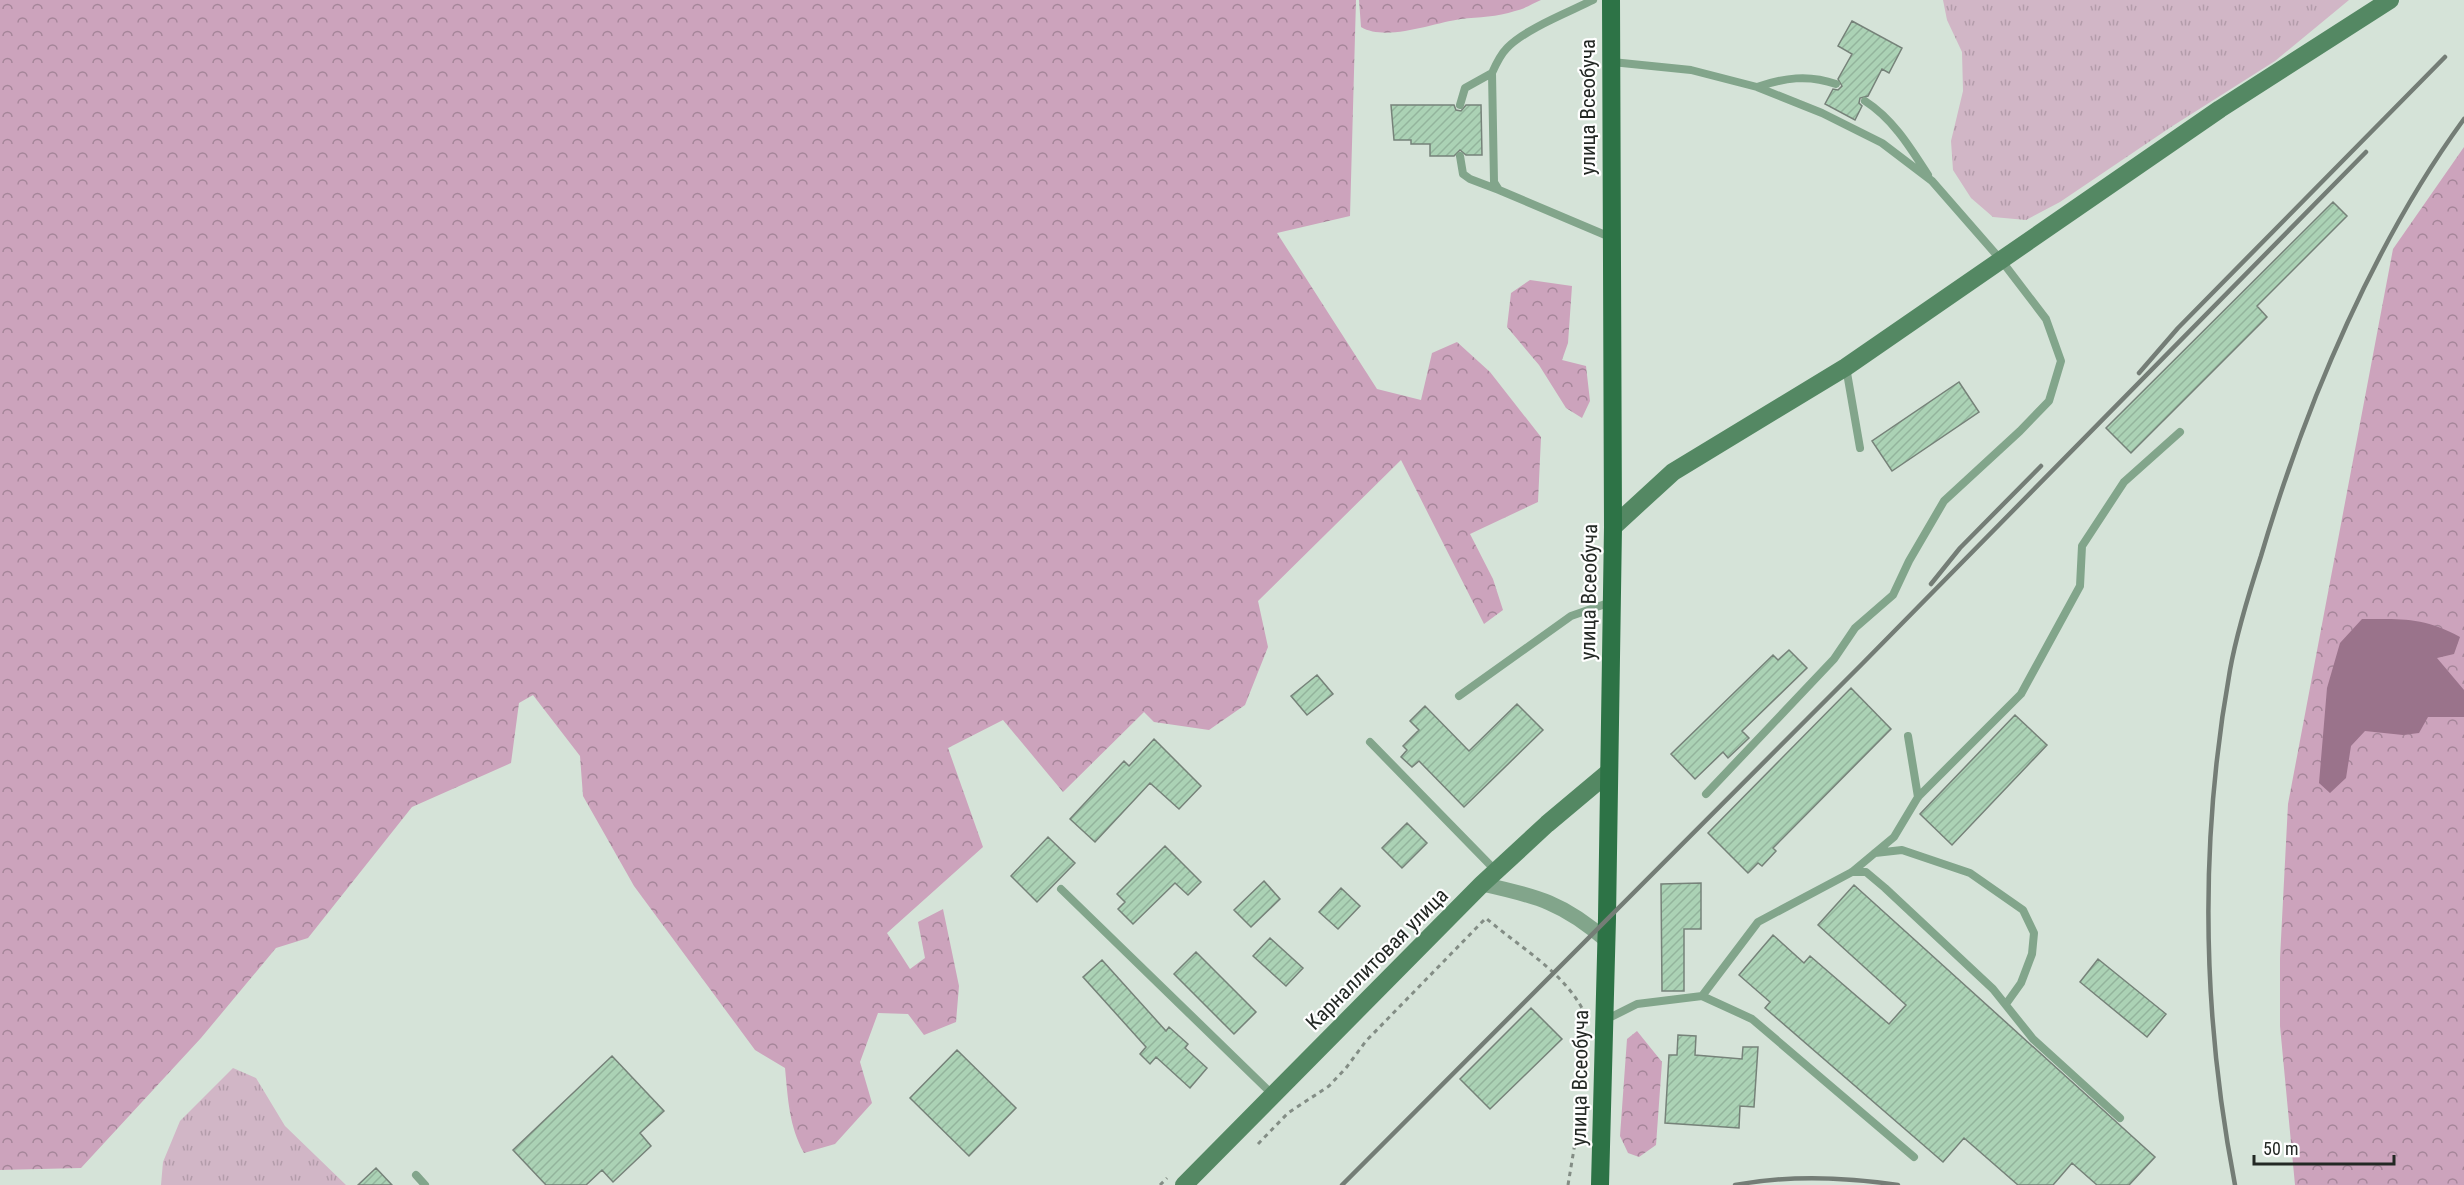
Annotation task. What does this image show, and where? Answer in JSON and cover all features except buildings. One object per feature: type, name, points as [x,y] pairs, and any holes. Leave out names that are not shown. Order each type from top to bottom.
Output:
[{"type":"main road","name":"улица Всеобуча","points":[[1600,1185],[1596,1020],[1607,941],[1613,527],[1611,0]]},
{"type":"main road","points":[[1613,527],[1673,472],[1846,367],[2220,109],[2390,0]]},
{"type":"main road","name":"Карналлитовая улица","points":[[1184,1185],[1482,885],[1547,824],[1609,772]]},
{"type":"street","points":[[1482,885],[1547,900],[1586,921],[1607,941]]},
{"type":"lane","points":[[1499,190],[1495,185],[1493,175],[1492,73],[1504,51],[1518,39],[1593,0]]},
{"type":"lane","points":[[1611,62],[1691,70],[1757,87],[1822,113],[1882,143],[1932,181]]},
{"type":"lane","points":[[1460,105],[1465,88],[1492,73]]},
{"type":"lane","points":[[1757,87],[1776,80],[1800,77],[1823,79],[1836,84]]},
{"type":"lane","points":[[1706,794],[1834,660],[1855,628],[1893,595],[1909,561],[1944,501],[2049,401],[2061,361],[2046,319],[2001,260],[1932,181],[1895,127],[1865,100]]},
{"type":"lane","points":[[1460,156],[1464,174],[1470,179],[1611,237]]},
{"type":"lane","points":[[1846,367],[1860,447]]},
{"type":"lane","points":[[1702,996],[1758,922],[1852,872],[1894,837],[1918,796],[2021,694],[2080,586],[2082,546],[2124,482],[2180,432]]},
{"type":"lane","points":[[1459,696],[1571,616],[1611,602]]},
{"type":"lane","points":[[1908,736],[1918,796]]},
{"type":"lane","points":[[1370,742],[1496,872]]},
{"type":"lane","points":[[1875,853],[1902,850],[1970,873],[2023,910],[2034,933],[2032,954],[2021,983],[2006,1004]]},
{"type":"lane","points":[[1852,872],[1866,872],[1993,989],[2033,1040],[2120,1118]]},
{"type":"lane","points":[[1061,889],[1272,1094]]},
{"type":"lane","points":[[1596,1020],[1636,1004],[1702,996],[1752,1019],[1914,1157]]},
{"type":"lane","points":[[416,1175],[425,1185]]},
{"type":"path","points":[[1258,1144],[1288,1113],[1329,1086],[1346,1068],[1365,1041],[1486,918],[1553,973],[1596,1020]]},
{"type":"path","points":[[1568,1185],[1581,1117],[1582,1095]]},
{"type":"green space","points":[[0,0],[1356,0],[1350,216],[1277,233],[1377,389],[1421,400],[1432,353],[1457,342],[1490,372],[1541,437],[1538,502],[1470,534],[1493,579],[1503,610],[1484,624],[1401,460],[1258,601],[1268,647],[1245,705],[1209,730],[1154,722],[1144,712],[1063,792],[1003,720],[948,748],[983,847],[887,933],[910,969],[925,958],[918,922],[943,909],[959,986],[956,1022],[924,1035],[908,1014],[878,1013],[860,1062],[872,1103],[835,1144],[804,1153],[792,1122],[785,1068],[755,1050],[634,886],[583,796],[580,756],[533,695],[519,703],[511,763],[412,807],[308,938],[276,948],[201,1038],[81,1168],[0,1170]]},
{"type":"green space","points":[[1359,0],[1541,0],[1522,9],[1488,17],[1461,19],[1410,30],[1383,33],[1361,27]]},
{"type":"green space","points":[[1943,0],[2349,0],[2275,61],[2171,127],[2060,202],[2026,220],[1993,217],[1971,198],[1953,170],[1951,141],[1963,91],[1962,52],[1947,20]]},
{"type":"green space","points":[[2464,147],[2464,1185],[2295,1185],[2280,1026],[2280,958],[2288,804],[2393,249]]},
{"type":"green space","points":[[1530,280],[1572,286],[1568,343],[1562,360],[1586,366],[1590,401],[1582,418],[1566,408],[1539,365],[1507,327],[1511,293]]},
{"type":"green space","points":[[1637,1031],[1662,1062],[1656,1145],[1639,1157],[1628,1153],[1620,1136],[1627,1039]]},
{"type":"green space","points":[[233,1068],[256,1078],[285,1126],[346,1185],[161,1185],[163,1162],[180,1121]]},
{"type":"shaded area","points":[[2362,619],[2412,620],[2447,630],[2460,637],[2454,654],[2437,658],[2464,690],[2464,717],[2428,717],[2419,733],[2403,735],[2365,731],[2351,746],[2346,778],[2330,793],[2319,783],[2327,688],[2340,643]]},
{"type":"railway","points":[[2139,373],[2178,328],[2445,57]]},
{"type":"railway","points":[[2235,1185],[2216,1057],[2208,928],[2213,799],[2220,734],[2233,655],[2280,496],[2308,416],[2331,360],[2400,218],[2441,151],[2464,119]]},
{"type":"railway","points":[[1342,1185],[1863,663],[2366,152]]},
{"type":"railway","points":[[1931,584],[1960,548],[2041,466]]},
{"type":"railway","points":[[1735,1185],[1796,1178],[1858,1180],[1898,1185]]}]
